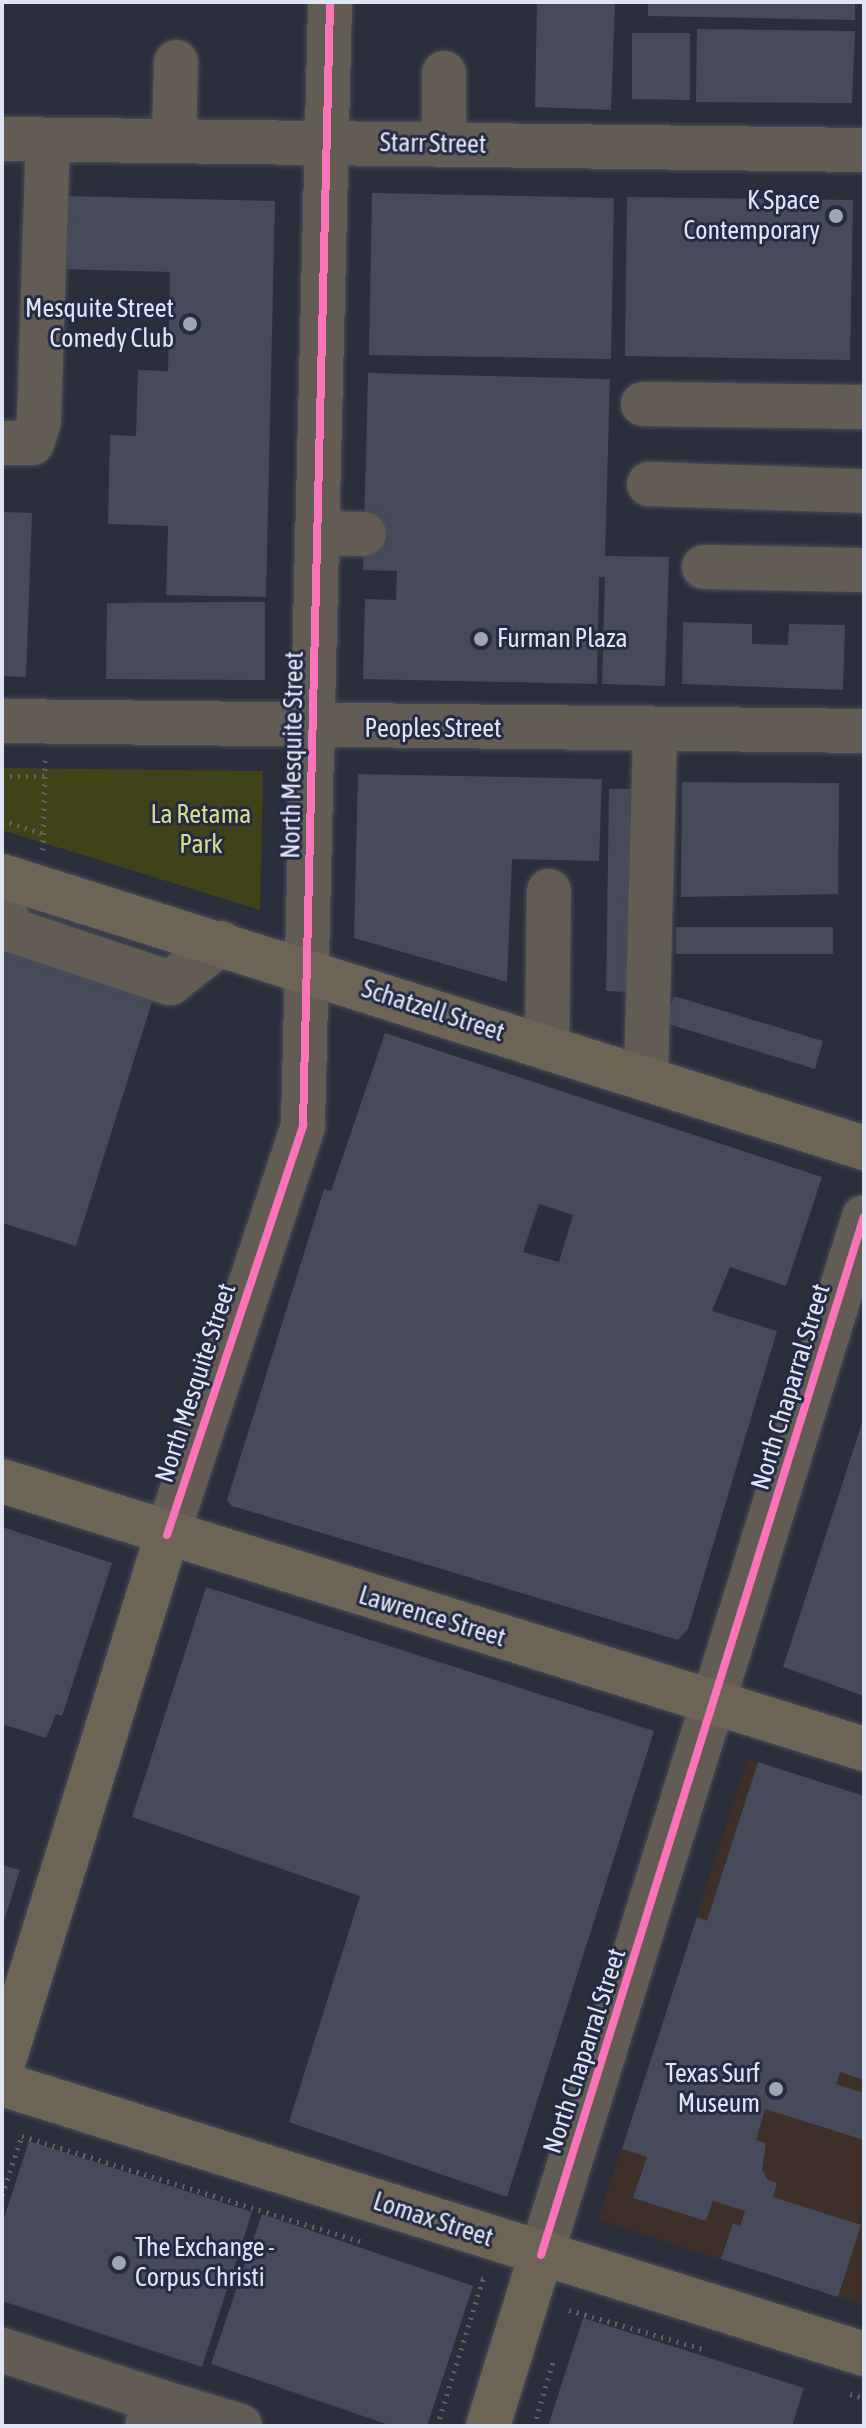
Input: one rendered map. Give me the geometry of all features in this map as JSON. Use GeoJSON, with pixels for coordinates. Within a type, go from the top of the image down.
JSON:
{"type":"FeatureCollection","features":[{"type":"Feature","properties":{"kind":"main road","name":"Schatzell Street"},"geometry":{"type":"LineString","coordinates":[[16,862],[221,943],[864,1148]]}},
{"type":"Feature","properties":{"kind":"main road","name":"Lawrence Street"},"geometry":{"type":"LineString","coordinates":[[2,1481],[167,1535],[864,1749]]}},
{"type":"Feature","properties":{"kind":"main road","name":"North Mesquite Street"},"geometry":{"type":"LineString","coordinates":[[2,2067],[167,1535]]}},
{"type":"Feature","properties":{"kind":"main road","name":"Lomax Street"},"geometry":{"type":"LineString","coordinates":[[2,2084],[864,2354]]}},
{"type":"Feature","properties":{"kind":"main road","name":"North Chaparral Street"},"geometry":{"type":"LineString","coordinates":[[488,2426],[541,2255]]}},
{"type":"Feature","properties":{"kind":"street","name":"North Mesquite Street"},"geometry":{"type":"LineString","coordinates":[[167,1535],[303,1125],[330,2]]}},
{"type":"Feature","properties":{"kind":"street"},"geometry":{"type":"LineString","coordinates":[[174,141],[176,62]]}},
{"type":"Feature","properties":{"kind":"street"},"geometry":{"type":"LineString","coordinates":[[444,73],[444,145]]}},
{"type":"Feature","properties":{"kind":"street","name":"Starr Street"},"geometry":{"type":"LineString","coordinates":[[2,139],[864,150]]}},
{"type":"Feature","properties":{"kind":"street"},"geometry":{"type":"LineString","coordinates":[[2,443],[32,443],[39,421],[48,140]]}},
{"type":"Feature","properties":{"kind":"street"},"geometry":{"type":"LineString","coordinates":[[643,404],[864,407]]}},
{"type":"Feature","properties":{"kind":"street"},"geometry":{"type":"LineString","coordinates":[[649,484],[864,491]]}},
{"type":"Feature","properties":{"kind":"street"},"geometry":{"type":"LineString","coordinates":[[318,533],[364,534]]}},
{"type":"Feature","properties":{"kind":"street"},"geometry":{"type":"LineString","coordinates":[[704,567],[864,570]]}},
{"type":"Feature","properties":{"kind":"street","name":"Peoples Street"},"geometry":{"type":"LineString","coordinates":[[2,721],[314,728],[864,731]]}},
{"type":"Feature","properties":{"kind":"street"},"geometry":{"type":"LineString","coordinates":[[646,1078],[655,730]]}},
{"type":"Feature","properties":{"kind":"street"},"geometry":{"type":"LineString","coordinates":[[547,1047],[549,891]]}},
{"type":"Feature","properties":{"kind":"street"},"geometry":{"type":"LineString","coordinates":[[2,902],[11,930],[170,983],[221,943]]}},
{"type":"Feature","properties":{"kind":"street","name":"North Chaparral Street"},"geometry":{"type":"LineString","coordinates":[[541,2255],[716,1704],[864,1217]]}},
{"type":"Feature","properties":{"kind":"street"},"geometry":{"type":"LineString","coordinates":[[2,2350],[151,2413],[228,2424]]}},
{"type":"Feature","properties":{"kind":"path"},"geometry":{"type":"LineString","coordinates":[[30,760],[58,760]]}},
{"type":"Feature","properties":{"kind":"path"},"geometry":{"type":"LineString","coordinates":[[43,851],[45,760]]}},
{"type":"Feature","properties":{"kind":"path"},"geometry":{"type":"LineString","coordinates":[[2,776],[44,776]]}},
{"type":"Feature","properties":{"kind":"path"},"geometry":{"type":"LineString","coordinates":[[2,820],[44,834]]}},
{"type":"Feature","properties":{"kind":"path"},"geometry":{"type":"LineString","coordinates":[[16,862],[43,851],[57,855]]}},
{"type":"Feature","properties":{"kind":"path"},"geometry":{"type":"LineString","coordinates":[[2,2195],[22,2136],[364,2243]]}},
{"type":"Feature","properties":{"kind":"path"},"geometry":{"type":"LineString","coordinates":[[437,2426],[483,2279],[468,2275]]}},
{"type":"Feature","properties":{"kind":"path"},"geometry":{"type":"LineString","coordinates":[[565,2322],[569,2307],[717,2353]]}},
{"type":"Feature","properties":{"kind":"path"},"geometry":{"type":"LineString","coordinates":[[534,2426],[556,2352]]}},
{"type":"Feature","properties":{"kind":"path"},"geometry":{"type":"LineString","coordinates":[[835,2389],[864,2398]]}},
{"type":"Feature","properties":{"kind":"shaded area"},"geometry":{"type":"Polygon","coordinates":[[[748,1759],[864,1796],[864,2305],[598,2220],[748,1759]]]}},
{"type":"Feature","properties":{"kind":"green space","name":"La Retama Park"},"geometry":{"type":"Polygon","coordinates":[[[2,768],[263,771],[260,910],[2,830],[2,768]]]}},
{"type":"Feature","properties":{"kind":"building"},"geometry":{"type":"Polygon","coordinates":[[[537,2],[615,2],[611,110],[535,107],[537,2]]]}},
{"type":"Feature","properties":{"kind":"building"},"geometry":{"type":"Polygon","coordinates":[[[648,2],[855,2],[855,20],[648,16],[648,2]]]}},
{"type":"Feature","properties":{"kind":"building"},"geometry":{"type":"Polygon","coordinates":[[[697,29],[855,31],[852,103],[696,102],[697,29]]]}},
{"type":"Feature","properties":{"kind":"building"},"geometry":{"type":"Polygon","coordinates":[[[632,33],[690,33],[690,100],[632,99],[632,33]]]}},
{"type":"Feature","properties":{"kind":"building"},"geometry":{"type":"Polygon","coordinates":[[[372,193],[614,198],[611,359],[369,355],[372,193]]]}},
{"type":"Feature","properties":{"kind":"building"},"geometry":{"type":"Polygon","coordinates":[[[62,196],[275,201],[266,597],[166,595],[168,526],[108,524],[110,435],[136,436],[138,370],[168,371],[170,272],[60,269],[62,196]]]}},
{"type":"Feature","properties":{"kind":"building"},"geometry":{"type":"Polygon","coordinates":[[[627,197],[853,200],[850,360],[625,356],[627,197]]]}},
{"type":"Feature","properties":{"kind":"building"},"geometry":{"type":"Polygon","coordinates":[[[368,373],[610,379],[605,556],[669,557],[665,686],[602,684],[605,577],[599,577],[597,684],[363,679],[365,599],[396,600],[397,571],[363,570],[368,373]]]}},
{"type":"Feature","properties":{"kind":"building"},"geometry":{"type":"Polygon","coordinates":[[[2,512],[32,513],[26,677],[2,676],[2,512]]]}},
{"type":"Feature","properties":{"kind":"building"},"geometry":{"type":"Polygon","coordinates":[[[265,602],[265,680],[106,679],[107,603],[265,602]]]}},
{"type":"Feature","properties":{"kind":"building"},"geometry":{"type":"Polygon","coordinates":[[[683,622],[752,624],[752,644],[788,645],[789,624],[845,625],[843,690],[682,684],[683,622]]]}},
{"type":"Feature","properties":{"kind":"building"},"geometry":{"type":"Polygon","coordinates":[[[358,774],[602,779],[599,861],[512,859],[507,982],[354,938],[358,774]]]}},
{"type":"Feature","properties":{"kind":"building"},"geometry":{"type":"Polygon","coordinates":[[[682,782],[839,783],[838,894],[681,897],[682,782]]]}},
{"type":"Feature","properties":{"kind":"building"},"geometry":{"type":"Polygon","coordinates":[[[609,789],[631,789],[628,992],[606,991],[609,789]]]}},
{"type":"Feature","properties":{"kind":"building"},"geometry":{"type":"Polygon","coordinates":[[[676,927],[833,927],[833,954],[676,954],[676,927]]]}},
{"type":"Feature","properties":{"kind":"building"},"geometry":{"type":"Polygon","coordinates":[[[2,935],[156,989],[76,1246],[2,1223],[2,935]]]}},
{"type":"Feature","properties":{"kind":"building"},"geometry":{"type":"Polygon","coordinates":[[[674,996],[823,1041],[815,1069],[665,1023],[674,996]]]}},
{"type":"Feature","properties":{"kind":"building"},"geometry":{"type":"Polygon","coordinates":[[[385,1033],[822,1177],[786,1286],[730,1267],[712,1311],[777,1331],[688,1629],[678,1640],[232,1506],[227,1500],[324,1189],[331,1191],[385,1033]],[[539,1204],[523,1252],[559,1262],[573,1215],[539,1204]]]}},
{"type":"Feature","properties":{"kind":"building"},"geometry":{"type":"Polygon","coordinates":[[[864,1420],[864,1696],[783,1667],[864,1420]]]}},
{"type":"Feature","properties":{"kind":"building"},"geometry":{"type":"Polygon","coordinates":[[[2,1527],[112,1563],[62,1716],[56,1714],[46,1738],[2,1724],[2,1527]]]}},
{"type":"Feature","properties":{"kind":"building"},"geometry":{"type":"Polygon","coordinates":[[[206,1587],[654,1731],[507,2197],[289,2122],[360,1896],[132,1817],[206,1587]]]}},
{"type":"Feature","properties":{"kind":"building"},"geometry":{"type":"Polygon","coordinates":[[[758,1762],[864,1796],[864,2080],[840,2072],[836,2084],[864,2093],[864,2140],[765,2109],[756,2140],[766,2143],[762,2170],[768,2180],[777,2183],[773,2197],[861,2225],[838,2297],[721,2259],[733,2223],[740,2226],[745,2211],[713,2201],[706,2221],[633,2198],[647,2157],[622,2149],[697,1917],[707,1921],[758,1762]]]}},
{"type":"Feature","properties":{"kind":"building"},"geometry":{"type":"Polygon","coordinates":[[[2,1865],[20,1870],[3,1924],[2,1924],[2,1865]]]}},
{"type":"Feature","properties":{"kind":"building","name":"The Exchange - Corpus Christi"},"geometry":{"type":"Polygon","coordinates":[[[29,2141],[252,2212],[202,2367],[2,2301],[2,2224],[29,2141]]]}},
{"type":"Feature","properties":{"kind":"building"},"geometry":{"type":"Polygon","coordinates":[[[262,2214],[473,2286],[427,2426],[392,2426],[211,2364],[262,2214]]]}},
{"type":"Feature","properties":{"kind":"building"},"geometry":{"type":"Polygon","coordinates":[[[583,2318],[804,2388],[792,2426],[548,2426],[583,2318]]]}},
{"type":"Feature","properties":{"kind":"cycle path"},"geometry":{"type":"LineString","coordinates":[[167,1535],[303,1125],[330,2]]}},
{"type":"Feature","properties":{"kind":"cycle path"},"geometry":{"type":"LineString","coordinates":[[541,2255],[864,1217]]}},
{"type":"Feature","properties":{"kind":"place","name":"K Space Contemporary"},"geometry":{"type":"Point","coordinates":[836,216]}},
{"type":"Feature","properties":{"kind":"place","name":"Mesquite Street Comedy Club"},"geometry":{"type":"Point","coordinates":[190,324]}},
{"type":"Feature","properties":{"kind":"place","name":"Furman Plaza"},"geometry":{"type":"Point","coordinates":[481,639]}},
{"type":"Feature","properties":{"kind":"place","name":"Texas Surf Museum"},"geometry":{"type":"Point","coordinates":[776,2089]}},
{"type":"Feature","properties":{"kind":"place","name":"The Exchange - Corpus Christi"},"geometry":{"type":"Point","coordinates":[119,2263]}}]}
